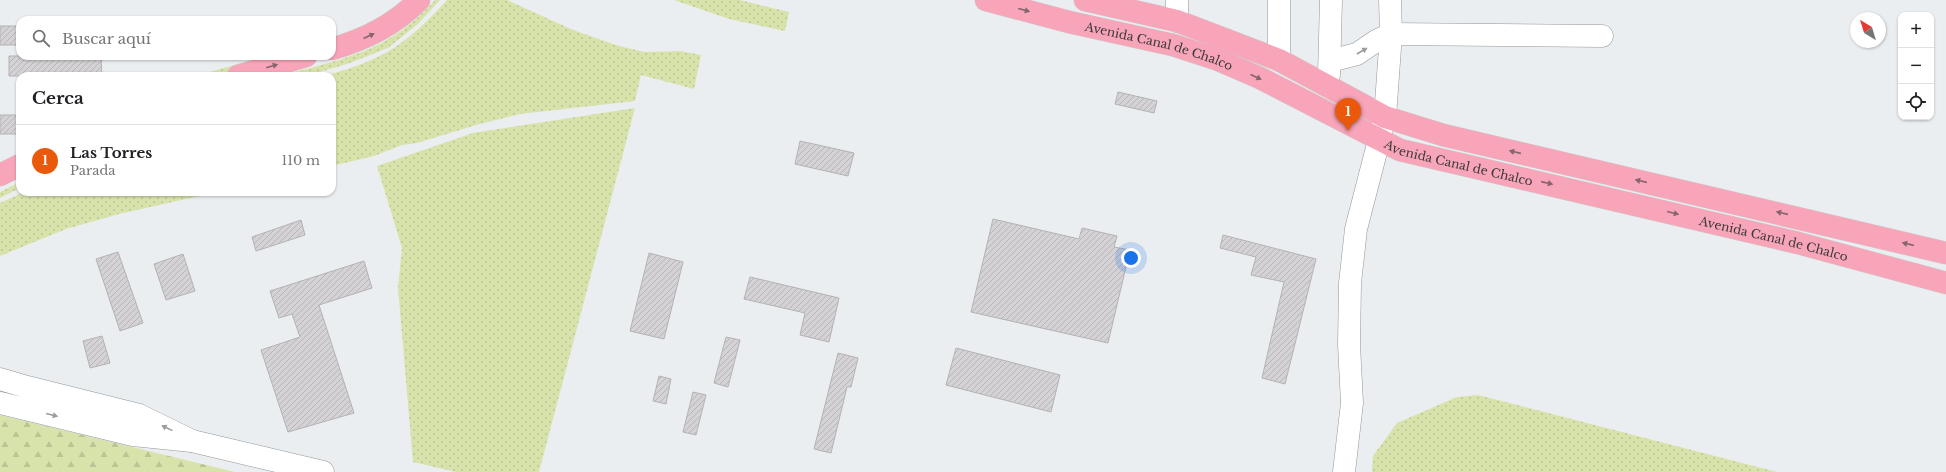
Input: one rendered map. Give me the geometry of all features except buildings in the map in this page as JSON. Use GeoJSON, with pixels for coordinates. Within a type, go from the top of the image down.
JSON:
{"type":"FeatureCollection","features":[{"type":"Feature","properties":{"kind":"main road"},"geometry":{"type":"LineString","coordinates":[[336,47],[361,39],[385,28],[407,12],[419,0]]}},
{"type":"Feature","properties":{"kind":"main road","name":"Avenida Canal de Chalco"},"geometry":{"type":"LineString","coordinates":[[986,0],[1069,22],[1173,45],[1216,59],[1260,78],[1400,150],[1774,237],[1946,283]]}},
{"type":"Feature","properties":{"kind":"main road","name":"Avenida Canal de Chalco"},"geometry":{"type":"LineString","coordinates":[[1085,0],[1177,21],[1279,60],[1385,117],[1443,135],[1946,253]]}},
{"type":"Feature","properties":{"kind":"main road"},"geometry":{"type":"LineString","coordinates":[[252,72],[292,60]]}},
{"type":"Feature","properties":{"kind":"main road"},"geometry":{"type":"LineString","coordinates":[[0,175],[16,167]]}},
{"type":"Feature","properties":{"kind":"street"},"geometry":{"type":"LineString","coordinates":[[1177,0],[1177,21]]}},
{"type":"Feature","properties":{"kind":"street"},"geometry":{"type":"LineString","coordinates":[[1279,0],[1279,60]]}},
{"type":"Feature","properties":{"kind":"street"},"geometry":{"type":"LineString","coordinates":[[1325,86],[1330,76],[1331,0]]}},
{"type":"Feature","properties":{"kind":"street"},"geometry":{"type":"LineString","coordinates":[[1344,472],[1352,403],[1349,345],[1350,282],[1356,229],[1385,117],[1391,34],[1390,0]]}},
{"type":"Feature","properties":{"kind":"street"},"geometry":{"type":"LineString","coordinates":[[1330,61],[1357,54],[1376,41],[1391,34],[1602,36]]}},
{"type":"Feature","properties":{"kind":"street"},"geometry":{"type":"LineString","coordinates":[[0,378],[28,387],[140,415],[192,441]]}},
{"type":"Feature","properties":{"kind":"street"},"geometry":{"type":"LineString","coordinates":[[23,408],[28,387]]}},
{"type":"Feature","properties":{"kind":"street"},"geometry":{"type":"LineString","coordinates":[[0,403],[133,435],[192,441],[323,472]]}},
{"type":"Feature","properties":{"kind":"green space"},"geometry":{"type":"Polygon","coordinates":[[[435,0],[440,0],[418,24],[388,48],[350,63],[320,72],[294,72],[364,51],[400,31],[418,17],[435,0]]]}},
{"type":"Feature","properties":{"kind":"green space"},"geometry":{"type":"Polygon","coordinates":[[[447,0],[507,0],[573,30],[619,46],[645,52],[680,51],[701,55],[694,89],[641,75],[635,101],[520,114],[476,125],[417,143],[402,145],[374,156],[336,165],[336,73],[362,64],[392,49],[406,40],[447,0]]]}},
{"type":"Feature","properties":{"kind":"green space"},"geometry":{"type":"Polygon","coordinates":[[[674,0],[740,0],[789,12],[785,31],[729,19],[674,0]]]}},
{"type":"Feature","properties":{"kind":"green space"},"geometry":{"type":"Polygon","coordinates":[[[252,60],[276,60],[232,72],[210,72],[252,60]]]}},
{"type":"Feature","properties":{"kind":"green space"},"geometry":{"type":"Polygon","coordinates":[[[635,108],[539,472],[456,472],[413,462],[398,288],[402,248],[377,166],[473,133],[635,108]]]}},
{"type":"Feature","properties":{"kind":"green space"},"geometry":{"type":"Polygon","coordinates":[[[16,184],[16,190],[0,198],[0,192],[16,184]]]}},
{"type":"Feature","properties":{"kind":"green space"},"geometry":{"type":"Polygon","coordinates":[[[16,196],[199,196],[119,214],[66,229],[0,256],[0,203],[16,196]]]}},
{"type":"Feature","properties":{"kind":"green space"},"geometry":{"type":"Polygon","coordinates":[[[1478,395],[1777,472],[1372,472],[1373,456],[1397,423],[1457,397],[1478,395]]]}},
{"type":"Feature","properties":{"kind":"green space"},"geometry":{"type":"Polygon","coordinates":[[[0,415],[235,472],[0,472],[0,415]]]}},
{"type":"Feature","properties":{"kind":"place","name":"Las Torres"},"geometry":{"type":"Point","coordinates":[1348,131]}}]}
